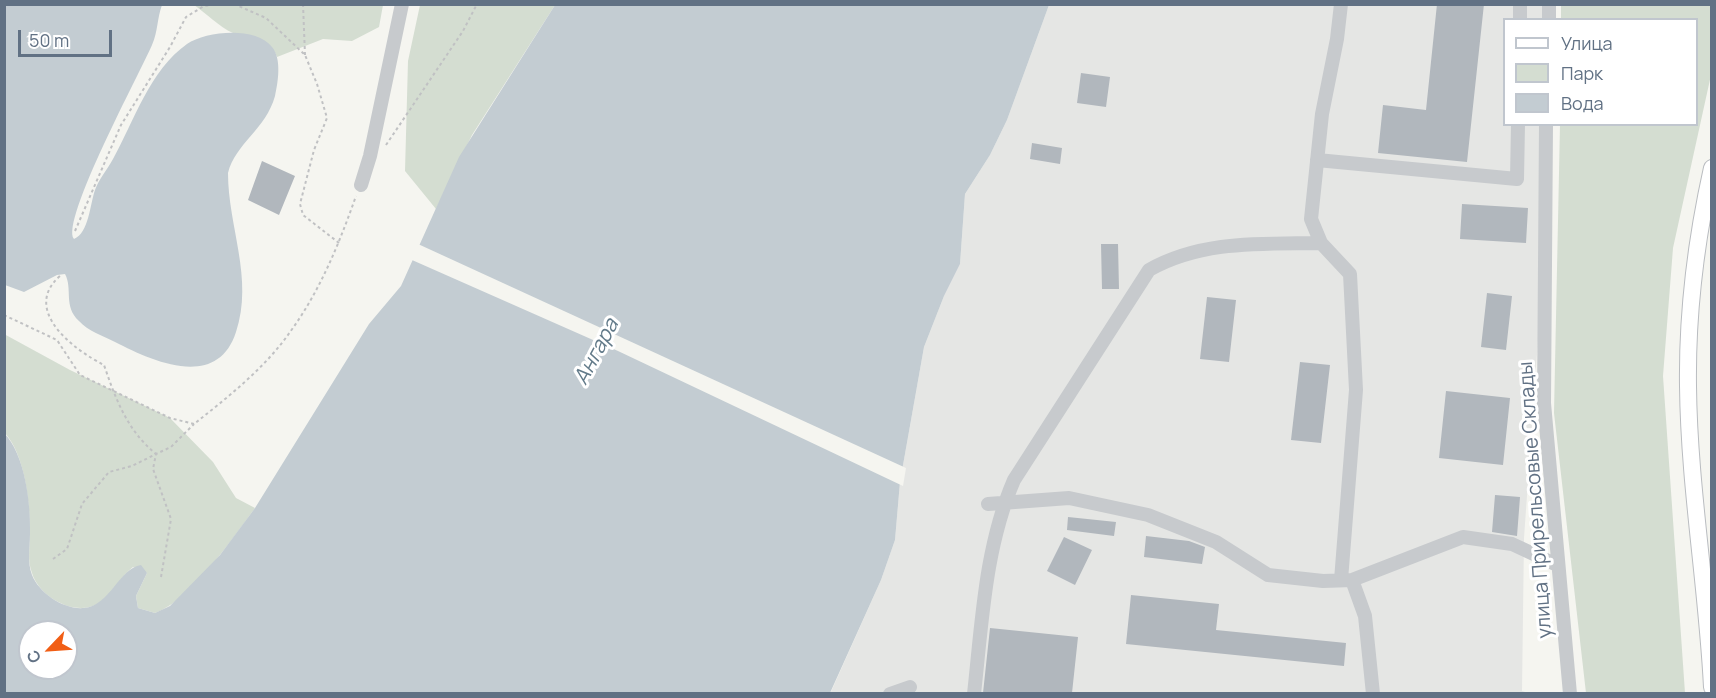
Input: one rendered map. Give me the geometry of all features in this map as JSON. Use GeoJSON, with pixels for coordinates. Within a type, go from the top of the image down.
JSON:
{"type":"FeatureCollection","features":[{"type":"Feature","properties":{"kind":"main road"},"geometry":{"type":"LineString","coordinates":[[1712,168],[1708,205],[1692,275],[1688,384],[1706,565],[1712,687]]}},
{"type":"Feature","properties":{"kind":"street"},"geometry":{"type":"LineString","coordinates":[[361,185],[370,156],[402,4]]}},
{"type":"Feature","properties":{"kind":"street"},"geometry":{"type":"LineString","coordinates":[[1341,4],[1322,114],[1311,219],[1321,243],[1350,274],[1356,390],[1346,580],[1365,616],[1373,693]]}},
{"type":"Feature","properties":{"kind":"street"},"geometry":{"type":"LineString","coordinates":[[1317,160],[1517,179],[1518,126]]}},
{"type":"Feature","properties":{"kind":"street","name":"улица Прирельсовые Склады"},"geometry":{"type":"LineString","coordinates":[[1546,126],[1544,403],[1570,693]]}},
{"type":"Feature","properties":{"kind":"street"},"geometry":{"type":"LineString","coordinates":[[974,693],[990,561],[1004,503],[1020,471],[1149,270],[1170,258],[1218,245],[1321,243]]}},
{"type":"Feature","properties":{"kind":"street"},"geometry":{"type":"LineString","coordinates":[[988,504],[1069,498],[1148,515],[1216,542],[1268,575],[1346,580],[1463,537],[1512,544],[1557,565]]}},
{"type":"Feature","properties":{"kind":"street"},"geometry":{"type":"LineString","coordinates":[[890,693],[910,687]]}},
{"type":"Feature","properties":{"kind":"path"},"geometry":{"type":"LineString","coordinates":[[75,231],[121,125],[186,17],[204,6],[218,4]]}},
{"type":"Feature","properties":{"kind":"path"},"geometry":{"type":"LineString","coordinates":[[234,4],[266,18],[305,56]]}},
{"type":"Feature","properties":{"kind":"path"},"geometry":{"type":"LineString","coordinates":[[303,4],[305,56],[317,84],[327,118],[314,150],[300,204],[303,215],[339,243]]}},
{"type":"Feature","properties":{"kind":"path"},"geometry":{"type":"LineString","coordinates":[[384,149],[463,31],[477,4]]}},
{"type":"Feature","properties":{"kind":"path"},"geometry":{"type":"LineString","coordinates":[[53,559],[67,549],[82,504],[109,472],[132,466],[171,447],[194,424],[231,395],[289,334],[318,288],[339,243],[361,185]]}},
{"type":"Feature","properties":{"kind":"path"},"geometry":{"type":"LineString","coordinates":[[60,276],[46,297],[49,318],[81,354],[104,364],[126,422],[140,440],[156,454]]}},
{"type":"Feature","properties":{"kind":"path"},"geometry":{"type":"LineString","coordinates":[[4,315],[57,340],[80,375],[170,418],[194,424]]}},
{"type":"Feature","properties":{"kind":"path"},"geometry":{"type":"LineString","coordinates":[[156,454],[153,470],[171,519],[161,577]]}},
{"type":"Feature","properties":{"kind":"shaded area"},"geometry":{"type":"Polygon","coordinates":[[[1049,5],[1543,5],[1543,18],[1503,18],[1503,126],[1541,126],[1538,340],[1524,538],[1522,691],[1528,693],[830,694],[881,580],[895,540],[900,482],[924,347],[944,296],[960,264],[965,194],[990,155],[1007,120],[1049,5]]]}},
{"type":"Feature","properties":{"kind":"green space"},"geometry":{"type":"Polygon","coordinates":[[[194,5],[383,5],[379,27],[352,41],[323,39],[277,57],[264,42],[228,30],[194,5]]]}},
{"type":"Feature","properties":{"kind":"green space"},"geometry":{"type":"Polygon","coordinates":[[[420,5],[555,5],[472,135],[436,209],[405,171],[408,61],[420,5]]]}},
{"type":"Feature","properties":{"kind":"green space"},"geometry":{"type":"Polygon","coordinates":[[[1561,5],[1711,5],[1711,75],[1673,248],[1663,376],[1685,693],[1586,693],[1554,413],[1560,126],[1698,126],[1698,18],[1561,18],[1561,5]]]}},
{"type":"Feature","properties":{"kind":"green space"},"geometry":{"type":"Polygon","coordinates":[[[4,334],[70,370],[170,418],[213,462],[236,498],[255,508],[210,567],[182,596],[168,606],[155,613],[138,608],[136,596],[147,573],[133,567],[104,599],[90,607],[80,608],[60,603],[42,590],[36,582],[30,563],[30,521],[25,480],[12,442],[5,433],[4,334]]]}},
{"type":"Feature","properties":{"kind":"water"},"geometry":{"type":"Polygon","coordinates":[[[4,5],[162,5],[152,45],[104,145],[79,205],[73,227],[74,239],[79,236],[86,225],[97,186],[144,97],[174,55],[195,40],[206,36],[231,33],[243,33],[265,40],[275,52],[278,78],[271,108],[237,153],[228,173],[241,272],[241,312],[236,332],[227,350],[214,361],[199,366],[165,363],[147,357],[91,330],[79,321],[71,309],[65,274],[57,275],[24,292],[5,285],[4,5]]]}},
{"type":"Feature","properties":{"kind":"water","name":"Ангара"},"geometry":{"type":"Polygon","coordinates":[[[555,5],[1049,5],[1007,120],[990,155],[965,194],[960,264],[944,296],[924,347],[900,482],[895,540],[881,580],[830,693],[5,693],[4,433],[17,453],[22,466],[28,494],[30,565],[35,582],[40,588],[53,599],[68,606],[84,608],[93,606],[108,594],[126,573],[141,565],[147,573],[136,596],[138,608],[155,613],[170,606],[220,555],[255,508],[369,324],[401,286],[459,157],[555,5]]]}},
{"type":"Feature","properties":{"kind":"pier"},"geometry":{"type":"Polygon","coordinates":[[[418,244],[906,468],[903,486],[618,351],[412,260],[418,244]]]}},
{"type":"Feature","properties":{"kind":"building"},"geometry":{"type":"Polygon","coordinates":[[[1437,4],[1484,4],[1467,162],[1378,153],[1383,105],[1426,110],[1437,4]]]}},
{"type":"Feature","properties":{"kind":"building"},"geometry":{"type":"Polygon","coordinates":[[[1081,73],[1110,77],[1106,107],[1077,103],[1081,73]]]}},
{"type":"Feature","properties":{"kind":"building"},"geometry":{"type":"Polygon","coordinates":[[[1032,143],[1062,148],[1060,164],[1030,159],[1032,143]]]}},
{"type":"Feature","properties":{"kind":"building"},"geometry":{"type":"Polygon","coordinates":[[[262,161],[295,176],[279,215],[248,200],[262,161]]]}},
{"type":"Feature","properties":{"kind":"building"},"geometry":{"type":"Polygon","coordinates":[[[1462,204],[1528,208],[1526,243],[1460,239],[1462,204]]]}},
{"type":"Feature","properties":{"kind":"building"},"geometry":{"type":"Polygon","coordinates":[[[1101,244],[1118,244],[1119,289],[1102,289],[1101,244]]]}},
{"type":"Feature","properties":{"kind":"building"},"geometry":{"type":"Polygon","coordinates":[[[1487,293],[1512,296],[1506,350],[1481,347],[1487,293]]]}},
{"type":"Feature","properties":{"kind":"building"},"geometry":{"type":"Polygon","coordinates":[[[1207,297],[1236,300],[1229,362],[1200,359],[1207,297]]]}},
{"type":"Feature","properties":{"kind":"building"},"geometry":{"type":"Polygon","coordinates":[[[1300,362],[1330,365],[1321,443],[1291,440],[1300,362]]]}},
{"type":"Feature","properties":{"kind":"building"},"geometry":{"type":"Polygon","coordinates":[[[1446,391],[1510,398],[1503,465],[1439,458],[1446,391]]]}},
{"type":"Feature","properties":{"kind":"building"},"geometry":{"type":"Polygon","coordinates":[[[1495,495],[1520,497],[1517,536],[1492,532],[1495,495]]]}},
{"type":"Feature","properties":{"kind":"building"},"geometry":{"type":"Polygon","coordinates":[[[1068,517],[1116,522],[1114,536],[1067,530],[1068,517]]]}},
{"type":"Feature","properties":{"kind":"building"},"geometry":{"type":"Polygon","coordinates":[[[1146,536],[1189,541],[1205,547],[1202,564],[1144,557],[1146,536]]]}},
{"type":"Feature","properties":{"kind":"building"},"geometry":{"type":"Polygon","coordinates":[[[1064,537],[1092,550],[1075,585],[1047,571],[1064,537]]]}},
{"type":"Feature","properties":{"kind":"building"},"geometry":{"type":"Polygon","coordinates":[[[1131,595],[1219,604],[1216,630],[1346,643],[1344,666],[1126,644],[1131,595]]]}},
{"type":"Feature","properties":{"kind":"building"},"geometry":{"type":"Polygon","coordinates":[[[990,628],[1078,637],[1072,693],[983,693],[990,628]]]}}]}
